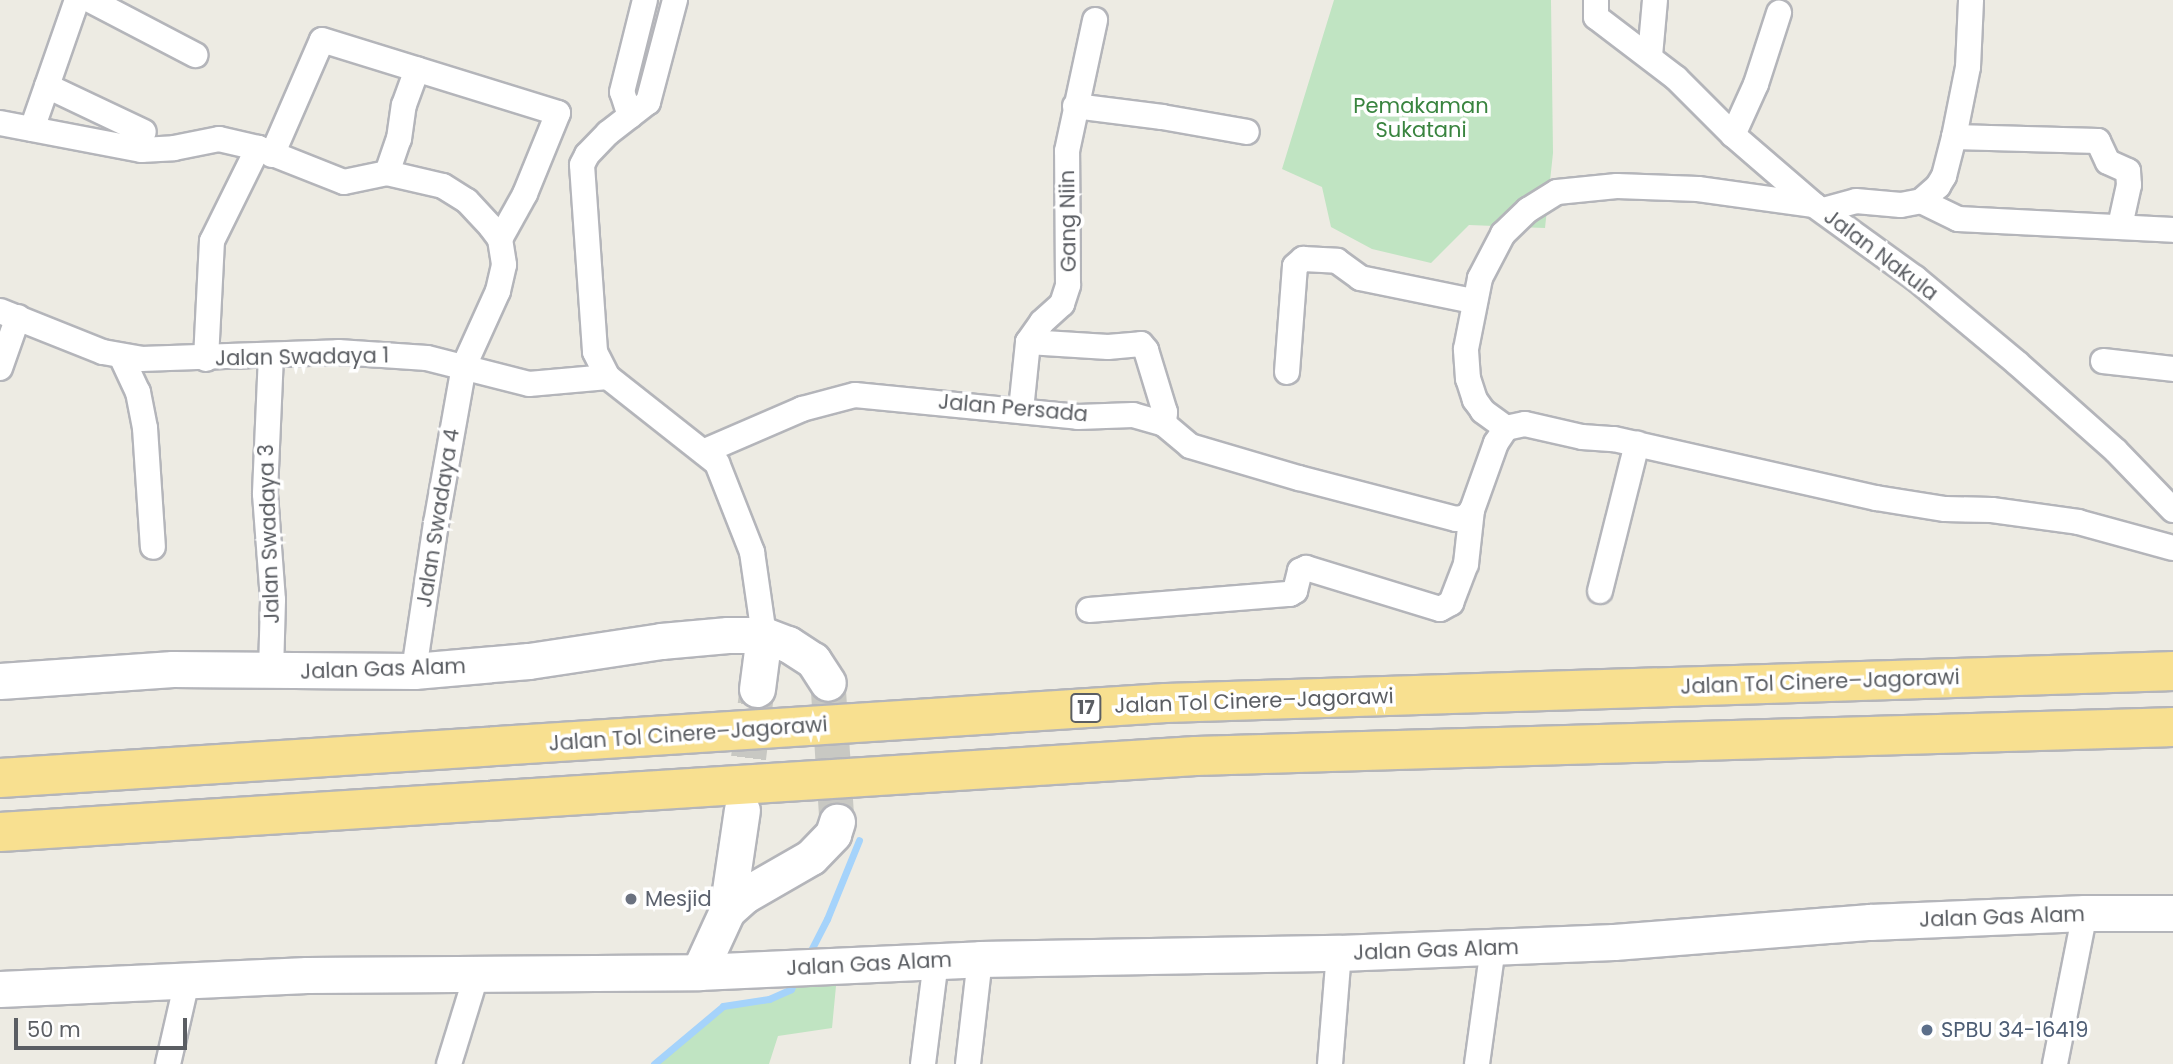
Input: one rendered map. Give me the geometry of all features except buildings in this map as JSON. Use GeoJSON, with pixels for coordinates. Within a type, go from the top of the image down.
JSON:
{"type":"FeatureCollection","features":[{"type":"Feature","properties":{"kind":"highway","name":"Jalan Tol Cinere–Jagorawi"},"geometry":{"type":"LineString","coordinates":[[0,778],[1166,703],[2173,671]]}},
{"type":"Feature","properties":{"kind":"highway"},"geometry":{"type":"LineString","coordinates":[[0,832],[1196,756],[2173,727]]}},
{"type":"Feature","properties":{"kind":"main road","name":"Jalan Gas Alam"},"geometry":{"type":"LineString","coordinates":[[0,681],[173,669],[415,671],[529,661],[698,637],[764,635],[788,644],[813,660],[828,683]]}},
{"type":"Feature","properties":{"kind":"main road"},"geometry":{"type":"LineString","coordinates":[[757,689],[764,635]]}},
{"type":"Feature","properties":{"kind":"main road"},"geometry":{"type":"LineString","coordinates":[[727,911],[742,810]]}},
{"type":"Feature","properties":{"kind":"main road"},"geometry":{"type":"LineString","coordinates":[[699,972],[718,925],[727,911],[746,895],[811,857],[824,846],[837,822]]}},
{"type":"Feature","properties":{"kind":"main road","name":"Jalan Gas Alam"},"geometry":{"type":"LineString","coordinates":[[0,989],[307,975],[699,972],[980,958],[1339,953],[1614,942],[1870,922],[2085,913],[2173,913]]}},
{"type":"Feature","properties":{"kind":"street"},"geometry":{"type":"LineString","coordinates":[[32,129],[77,0]]}},
{"type":"Feature","properties":{"kind":"street"},"geometry":{"type":"LineString","coordinates":[[90,0],[195,55]]}},
{"type":"Feature","properties":{"kind":"street"},"geometry":{"type":"LineString","coordinates":[[630,116],[622,92],[645,0]]}},
{"type":"Feature","properties":{"kind":"street"},"geometry":{"type":"LineString","coordinates":[[675,0],[648,102],[596,144],[582,165],[595,352],[608,377],[717,463],[752,552],[764,635]]}},
{"type":"Feature","properties":{"kind":"street","name":"Jalan Nakula"},"geometry":{"type":"LineString","coordinates":[[1596,0],[1596,17],[1650,56],[1733,135],[1819,208],[1915,278],[2017,363],[2116,451],[2173,510]]}},
{"type":"Feature","properties":{"kind":"street"},"geometry":{"type":"LineString","coordinates":[[1650,56],[1655,0]]}},
{"type":"Feature","properties":{"kind":"street"},"geometry":{"type":"LineString","coordinates":[[1506,428],[1483,411],[1468,379],[1466,349],[1479,278],[1503,234],[1528,210],[1557,192],[1618,186],[1698,189],[1819,208],[1857,201],[1901,205],[1921,201],[1931,195],[1944,176],[1954,138],[1968,67],[1971,0]]}},
{"type":"Feature","properties":{"kind":"street"},"geometry":{"type":"LineString","coordinates":[[1733,135],[1756,84],[1779,13]]}},
{"type":"Feature","properties":{"kind":"street","name":"Gang Niin"},"geometry":{"type":"LineString","coordinates":[[1028,342],[1042,322],[1062,304],[1068,285],[1067,151],[1095,20]]}},
{"type":"Feature","properties":{"kind":"street"},"geometry":{"type":"LineString","coordinates":[[0,123],[141,150],[174,148],[219,139],[265,152],[344,182],[387,173],[443,186],[467,201],[500,239],[525,194],[558,113],[322,40],[265,152],[212,241],[206,359]]}},
{"type":"Feature","properties":{"kind":"street"},"geometry":{"type":"LineString","coordinates":[[387,173],[399,139],[404,105],[416,69]]}},
{"type":"Feature","properties":{"kind":"street"},"geometry":{"type":"LineString","coordinates":[[47,86],[144,132]]}},
{"type":"Feature","properties":{"kind":"street"},"geometry":{"type":"LineString","coordinates":[[1075,106],[1162,117],[1247,132]]}},
{"type":"Feature","properties":{"kind":"street"},"geometry":{"type":"LineString","coordinates":[[1954,138],[2098,141],[2108,162],[2128,172],[2129,186],[2120,226]]}},
{"type":"Feature","properties":{"kind":"street"},"geometry":{"type":"LineString","coordinates":[[1921,201],[1958,219],[2173,230]]}},
{"type":"Feature","properties":{"kind":"street","name":"Jalan Swadaya 4"},"geometry":{"type":"LineString","coordinates":[[415,671],[436,523],[464,366],[498,291],[504,265],[500,239]]}},
{"type":"Feature","properties":{"kind":"street"},"geometry":{"type":"LineString","coordinates":[[1287,372],[1295,266],[1303,259],[1337,261],[1360,278],[1473,300]]}},
{"type":"Feature","properties":{"kind":"street"},"geometry":{"type":"LineString","coordinates":[[0,368],[9,314]]}},
{"type":"Feature","properties":{"kind":"street","name":"Jalan Swadaya 1"},"geometry":{"type":"LineString","coordinates":[[9,314],[61,337],[121,356],[141,359],[377,354],[426,358],[529,384],[608,377]]}},
{"type":"Feature","properties":{"kind":"street"},"geometry":{"type":"LineString","coordinates":[[1021,410],[1028,342],[1108,347],[1141,344],[1146,350],[1165,411],[1164,424]]}},
{"type":"Feature","properties":{"kind":"street","name":"Jalan Swadaya 3"},"geometry":{"type":"LineString","coordinates":[[271,355],[265,494],[273,600],[271,671]]}},
{"type":"Feature","properties":{"kind":"street"},"geometry":{"type":"LineString","coordinates":[[121,356],[138,392],[145,428],[153,547]]}},
{"type":"Feature","properties":{"kind":"street"},"geometry":{"type":"LineString","coordinates":[[2103,361],[2173,369]]}},
{"type":"Feature","properties":{"kind":"street","name":"Jalan Persada"},"geometry":{"type":"LineString","coordinates":[[705,451],[818,403],[855,395],[1077,417],[1133,415],[1164,424],[1190,446],[1299,478],[1445,517],[1466,517],[1472,510]]}},
{"type":"Feature","properties":{"kind":"street"},"geometry":{"type":"LineString","coordinates":[[1089,610],[1290,594],[1295,591],[1300,570],[1306,568],[1440,609],[1451,603],[1466,564],[1472,510],[1496,443],[1506,428],[1525,424],[1637,444],[1876,498],[1945,509],[1992,510],[2078,522],[2173,548]]}},
{"type":"Feature","properties":{"kind":"street"},"geometry":{"type":"LineString","coordinates":[[1600,591],[1637,444]]}},
{"type":"Feature","properties":{"kind":"street"},"geometry":{"type":"LineString","coordinates":[[2055,1064],[2085,913]]}},
{"type":"Feature","properties":{"kind":"street"},"geometry":{"type":"LineString","coordinates":[[1477,1064],[1493,947]]}},
{"type":"Feature","properties":{"kind":"street"},"geometry":{"type":"LineString","coordinates":[[1330,1064],[1339,953]]}},
{"type":"Feature","properties":{"kind":"street"},"geometry":{"type":"LineString","coordinates":[[968,1064],[980,958]]}},
{"type":"Feature","properties":{"kind":"street"},"geometry":{"type":"LineString","coordinates":[[923,1064],[936,961]]}},
{"type":"Feature","properties":{"kind":"street"},"geometry":{"type":"LineString","coordinates":[[449,1064],[477,973]]}},
{"type":"Feature","properties":{"kind":"street"},"geometry":{"type":"LineString","coordinates":[[167,1064],[187,981]]}},
{"type":"Feature","properties":{"kind":"green space","name":"Pemakaman Sukatani"},"geometry":{"type":"Polygon","coordinates":[[[1334,0],[1551,0],[1553,153],[1545,228],[1469,225],[1431,263],[1372,249],[1331,227],[1322,187],[1282,169],[1334,0]]]}},
{"type":"Feature","properties":{"kind":"green space"},"geometry":{"type":"Polygon","coordinates":[[[822,967],[836,986],[832,1028],[778,1036],[769,1064],[654,1064],[723,1006],[769,999],[791,989],[822,967]]]}},
{"type":"Feature","properties":{"kind":"waterway"},"geometry":{"type":"LineString","coordinates":[[807,958],[827,919],[859,840]]}},
{"type":"Feature","properties":{"kind":"waterway"},"geometry":{"type":"LineString","coordinates":[[654,1064],[723,1006],[769,999],[791,989],[797,977]]}},
{"type":"Feature","properties":{"kind":"tunnel"},"geometry":{"type":"LineString","coordinates":[[828,683],[837,822]]}},
{"type":"Feature","properties":{"kind":"tunnel"},"geometry":{"type":"LineString","coordinates":[[742,810],[757,689]]}},
{"type":"Feature","properties":{"kind":"place","name":"Mesjid"},"geometry":{"type":"Point","coordinates":[631,899]}},
{"type":"Feature","properties":{"kind":"place","name":"SPBU 34-16419"},"geometry":{"type":"Point","coordinates":[1927,1030]}}]}
